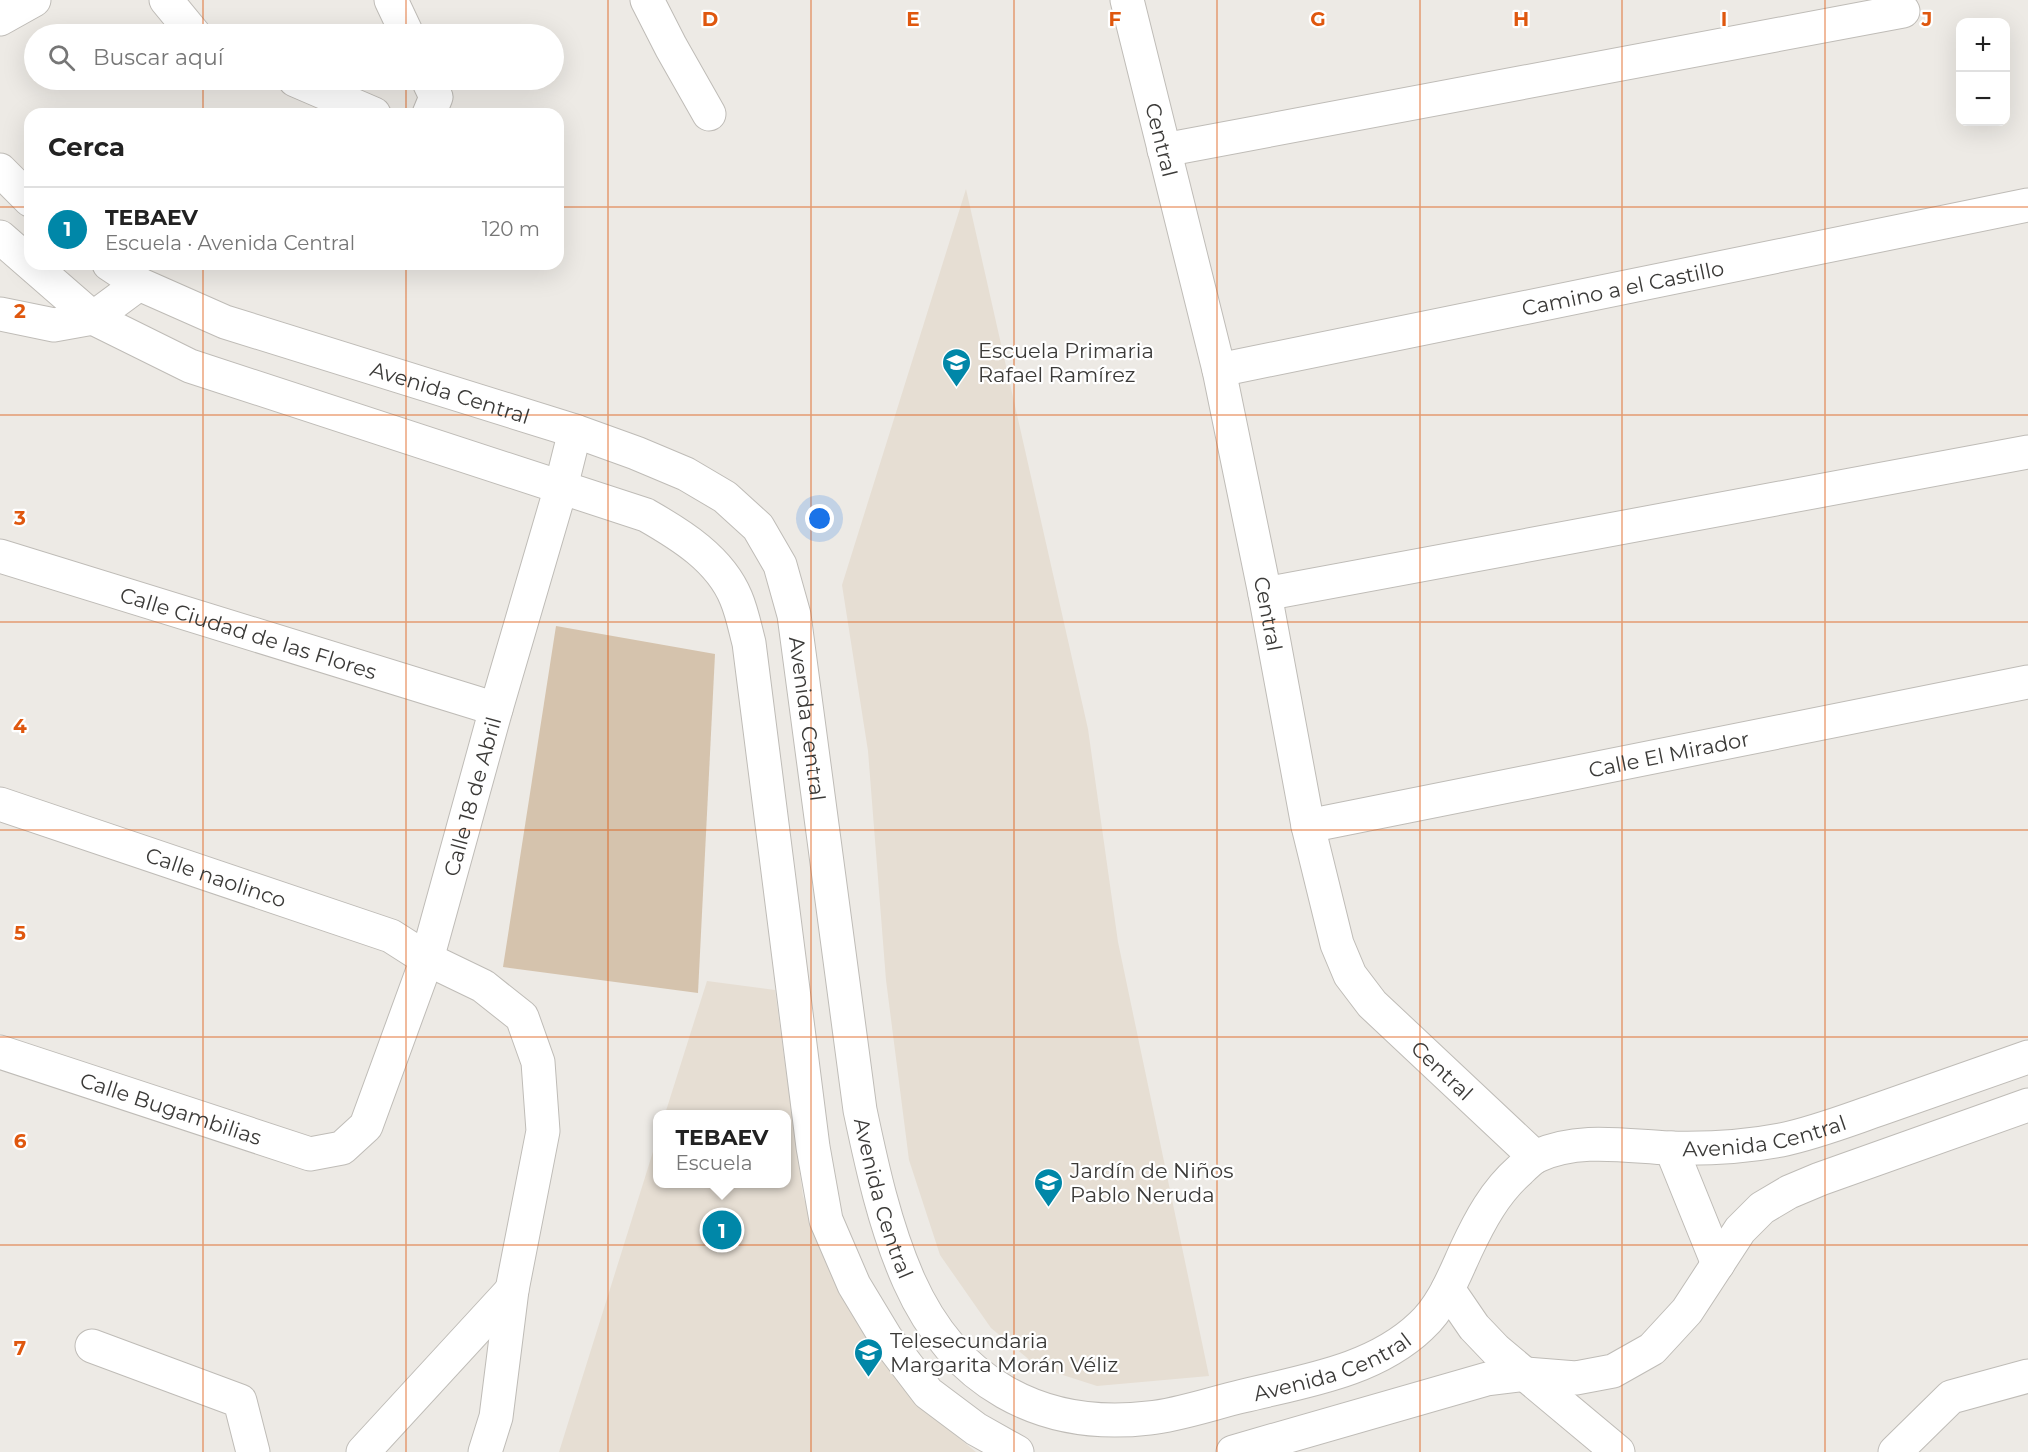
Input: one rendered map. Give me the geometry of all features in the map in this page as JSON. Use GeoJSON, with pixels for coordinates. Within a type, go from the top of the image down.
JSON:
{"type":"FeatureCollection","features":[{"type":"Feature","properties":{"kind":"street"},"geometry":{"type":"LineString","coordinates":[[0,19],[34,0]]}},
{"type":"Feature","properties":{"kind":"street"},"geometry":{"type":"LineString","coordinates":[[166,0],[186,24]]}},
{"type":"Feature","properties":{"kind":"street"},"geometry":{"type":"LineString","coordinates":[[391,0],[402,24]]}},
{"type":"Feature","properties":{"kind":"street"},"geometry":{"type":"LineString","coordinates":[[647,0],[709,114]]}},
{"type":"Feature","properties":{"kind":"street","name":"Central"},"geometry":{"type":"LineString","coordinates":[[1127,0],[1219,370],[1265,594],[1308,826],[1337,945],[1350,975],[1372,1004],[1535,1157]]}},
{"type":"Feature","properties":{"kind":"street"},"geometry":{"type":"LineString","coordinates":[[1164,150],[1903,11]]}},
{"type":"Feature","properties":{"kind":"street"},"geometry":{"type":"LineString","coordinates":[[318,90],[360,108]]}},
{"type":"Feature","properties":{"kind":"street"},"geometry":{"type":"LineString","coordinates":[[431,108],[436,97],[433,90]]}},
{"type":"Feature","properties":{"kind":"street"},"geometry":{"type":"LineString","coordinates":[[0,170],[24,194]]}},
{"type":"Feature","properties":{"kind":"street","name":"Camino a el Castillo"},"geometry":{"type":"LineString","coordinates":[[1219,370],[2028,205]]}},
{"type":"Feature","properties":{"kind":"street"},"geometry":{"type":"LineString","coordinates":[[0,237],[24,258]]}},
{"type":"Feature","properties":{"kind":"street"},"geometry":{"type":"LineString","coordinates":[[38,270],[93,318],[190,366],[646,515],[685,537],[716,566],[736,597],[749,643],[813,1148],[826,1220],[854,1285],[886,1338],[928,1393],[976,1429],[1017,1452]]}},
{"type":"Feature","properties":{"kind":"street","name":"Avenida Central"},"geometry":{"type":"LineString","coordinates":[[118,270],[139,284],[225,322],[575,431],[636,453],[686,474],[725,497],[758,527],[780,565],[794,615],[860,1110],[873,1170],[891,1232],[910,1283],[938,1331],[970,1368],[1007,1395],[1051,1413],[1101,1420],[1151,1418],[1342,1371],[1388,1351],[1422,1325],[1448,1289],[1485,1211],[1508,1180],[1535,1157],[1573,1145],[1614,1143],[1671,1148],[1733,1146],[1781,1140],[1828,1127],[2028,1057]]}},
{"type":"Feature","properties":{"kind":"street"},"geometry":{"type":"LineString","coordinates":[[0,314],[54,325],[93,318],[139,284]]}},
{"type":"Feature","properties":{"kind":"street","name":"Calle 18 de Abril"},"geometry":{"type":"LineString","coordinates":[[342,1148],[366,1126],[427,959],[575,431]]}},
{"type":"Feature","properties":{"kind":"street"},"geometry":{"type":"LineString","coordinates":[[1265,594],[2028,452]]}},
{"type":"Feature","properties":{"kind":"street","name":"Calle Ciudad de las Flores"},"geometry":{"type":"LineString","coordinates":[[0,556],[496,709]]}},
{"type":"Feature","properties":{"kind":"street","name":"Calle El Mirador"},"geometry":{"type":"LineString","coordinates":[[1308,826],[2028,682]]}},
{"type":"Feature","properties":{"kind":"street","name":"Calle naolinco"},"geometry":{"type":"LineString","coordinates":[[0,804],[391,936],[427,959],[483,986],[522,1017],[538,1062],[543,1131],[512,1290],[496,1417],[485,1452]]}},
{"type":"Feature","properties":{"kind":"street","name":"Calle Bugambilias"},"geometry":{"type":"LineString","coordinates":[[0,1052],[310,1154],[342,1148]]}},
{"type":"Feature","properties":{"kind":"street"},"geometry":{"type":"LineString","coordinates":[[1233,1452],[1487,1380],[1526,1374],[1576,1378],[1613,1371],[1652,1349],[1687,1311],[1740,1230],[1762,1208],[1789,1192],[1820,1179],[2028,1105]]}},
{"type":"Feature","properties":{"kind":"street"},"geometry":{"type":"LineString","coordinates":[[1671,1148],[1718,1264]]}},
{"type":"Feature","properties":{"kind":"street"},"geometry":{"type":"LineString","coordinates":[[1448,1289],[1474,1327],[1496,1350],[1618,1452]]}},
{"type":"Feature","properties":{"kind":"street"},"geometry":{"type":"LineString","coordinates":[[363,1452],[512,1290]]}},
{"type":"Feature","properties":{"kind":"street"},"geometry":{"type":"LineString","coordinates":[[92,1346],[240,1401],[253,1452]]}},
{"type":"Feature","properties":{"kind":"street"},"geometry":{"type":"LineString","coordinates":[[1895,1452],[1951,1397],[2028,1376]]}},
{"type":"Feature","properties":{"kind":"shaded area"},"geometry":{"type":"Polygon","coordinates":[[[966,189],[1088,729],[1118,942],[1209,1376],[1097,1386],[1038,1367],[991,1328],[940,1255],[909,1160],[886,980],[868,751],[842,585],[966,189]]]}},
{"type":"Feature","properties":{"kind":"shaded area"},"geometry":{"type":"Polygon","coordinates":[[[556,626],[715,654],[698,993],[503,967],[556,626]]]}},
{"type":"Feature","properties":{"kind":"shaded area"},"geometry":{"type":"Polygon","coordinates":[[[707,981],[775,990],[803,1196],[828,1264],[870,1343],[927,1412],[976,1452],[559,1452],[653,1152],[653,1188],[791,1188],[791,1110],[666,1110],[707,981]]]}},
{"type":"Feature","properties":{"kind":"place","name":"Escuela Primaria Rafael Ramírez"},"geometry":{"type":"Point","coordinates":[957,388]}},
{"type":"Feature","properties":{"kind":"place","name":"Jardín de Niños Pablo Neruda"},"geometry":{"type":"Point","coordinates":[1049,1208]}},
{"type":"Feature","properties":{"kind":"place","name":"TEBAEV"},"geometry":{"type":"Point","coordinates":[722,1230]}},
{"type":"Feature","properties":{"kind":"place","name":"Telesecundaria Margarita Morán Véliz"},"geometry":{"type":"Point","coordinates":[869,1378]}}]}
